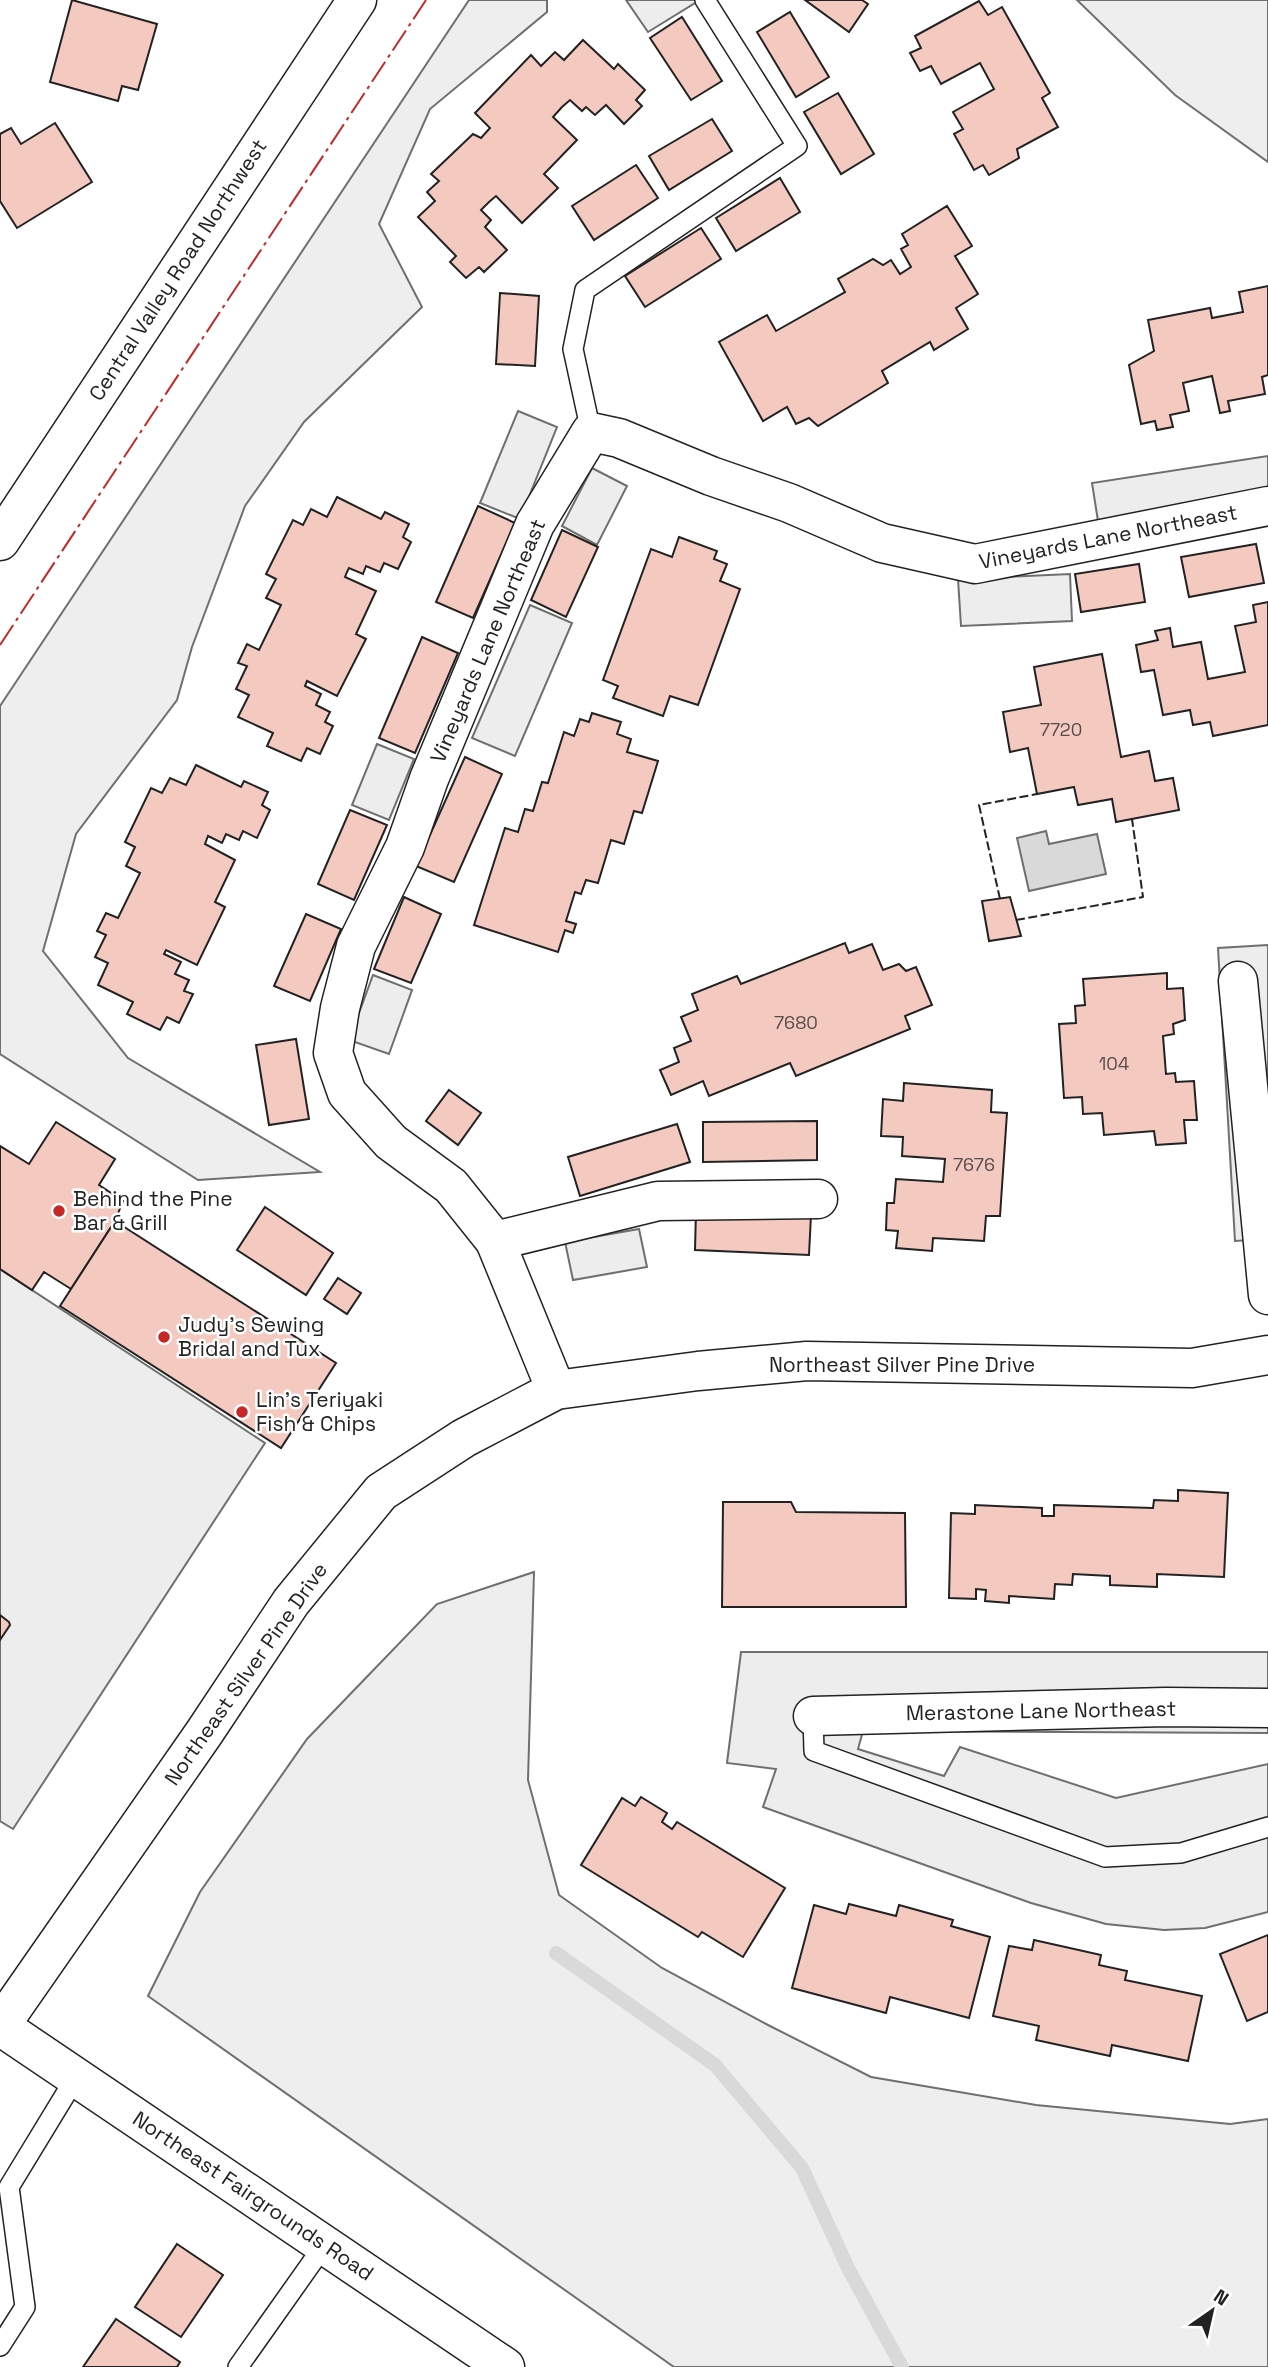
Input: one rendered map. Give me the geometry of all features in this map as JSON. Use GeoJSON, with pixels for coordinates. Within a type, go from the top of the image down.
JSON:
{"type":"FeatureCollection","features":[{"type":"Feature","properties":{"kind":"street","name":"Central Valley Road Northwest"},"geometry":{"type":"LineString","coordinates":[[0,541],[357,0]]}},
{"type":"Feature","properties":{"kind":"street","name":"Vineyards Lane Northeast"},"geometry":{"type":"LineString","coordinates":[[556,1391],[495,1241],[451,1186],[391,1142],[346,1093],[333,1054],[340,1008],[356,946],[405,847],[429,779],[536,524],[591,432],[619,438],[711,476],[789,503],[882,543],[975,564],[1268,506]]}},
{"type":"Feature","properties":{"kind":"street"},"geometry":{"type":"LineString","coordinates":[[1238,981],[1268,1295]]}},
{"type":"Feature","properties":{"kind":"street"},"geometry":{"type":"LineString","coordinates":[[495,1241],[659,1201],[818,1199]]}},
{"type":"Feature","properties":{"kind":"street","name":"Northeast Silver Pine Drive"},"geometry":{"type":"LineString","coordinates":[[0,2026],[204,1733],[291,1602],[381,1492],[464,1438],[556,1391],[698,1371],[807,1361],[1192,1368],[1268,1355]]}},
{"type":"Feature","properties":{"kind":"street","name":"Merastone Lane Northeast"},"geometry":{"type":"LineString","coordinates":[[813,1716],[1142,1708],[1268,1708]]}},
{"type":"Feature","properties":{"kind":"street","name":"Northeast Fairgrounds Road"},"geometry":{"type":"LineString","coordinates":[[0,2026],[505,2367]]}},
{"type":"Feature","properties":{"kind":"lane"},"geometry":{"type":"LineString","coordinates":[[591,432],[573,349],[585,290],[797,146],[705,0]]}},
{"type":"Feature","properties":{"kind":"lane"},"geometry":{"type":"LineString","coordinates":[[813,1716],[814,1751],[1105,1857],[1181,1853],[1268,1827]]}},
{"type":"Feature","properties":{"kind":"lane"},"geometry":{"type":"LineString","coordinates":[[0,2346],[25,2307],[5,2184],[76,2077]]}},
{"type":"Feature","properties":{"kind":"lane"},"geometry":{"type":"LineString","coordinates":[[238,2367],[325,2244]]}},
{"type":"Feature","properties":{"kind":"shaded area"},"geometry":{"type":"Polygon","coordinates":[[[469,0],[547,0],[547,12],[430,109],[379,224],[422,307],[304,422],[245,506],[192,647],[177,700],[76,834],[43,951],[128,1058],[320,1172],[198,1180],[0,1054],[0,706],[469,0]]]}},
{"type":"Feature","properties":{"kind":"shaded area"},"geometry":{"type":"Polygon","coordinates":[[[626,0],[700,0],[648,32],[626,0]]]}},
{"type":"Feature","properties":{"kind":"shaded area"},"geometry":{"type":"Polygon","coordinates":[[[1077,0],[1268,0],[1268,162],[1175,95],[1077,0]]]}},
{"type":"Feature","properties":{"kind":"shaded area"},"geometry":{"type":"Polygon","coordinates":[[[518,411],[557,427],[520,519],[480,503],[518,411]]]}},
{"type":"Feature","properties":{"kind":"shaded area"},"geometry":{"type":"Polygon","coordinates":[[[1268,456],[1268,495],[1098,521],[1092,483],[1268,456]]]}},
{"type":"Feature","properties":{"kind":"shaded area"},"geometry":{"type":"Polygon","coordinates":[[[592,468],[627,486],[597,545],[562,526],[592,468]]]}},
{"type":"Feature","properties":{"kind":"shaded area"},"geometry":{"type":"Polygon","coordinates":[[[1070,574],[1072,621],[961,626],[958,579],[1070,574]]]}},
{"type":"Feature","properties":{"kind":"shaded area"},"geometry":{"type":"Polygon","coordinates":[[[530,605],[572,623],[515,756],[472,738],[530,605]]]}},
{"type":"Feature","properties":{"kind":"shaded area"},"geometry":{"type":"Polygon","coordinates":[[[377,744],[414,759],[389,820],[352,805],[377,744]]]}},
{"type":"Feature","properties":{"kind":"shaded area"},"geometry":{"type":"Polygon","coordinates":[[[1046,831],[1049,844],[1097,834],[1106,874],[1029,891],[1017,838],[1046,831]]]}},
{"type":"Feature","properties":{"kind":"shaded area"},"geometry":{"type":"Polygon","coordinates":[[[1268,945],[1268,1239],[1235,1241],[1218,948],[1268,945]]]}},
{"type":"Feature","properties":{"kind":"shaded area"},"geometry":{"type":"Polygon","coordinates":[[[373,975],[412,990],[389,1054],[349,1040],[373,975]]]}},
{"type":"Feature","properties":{"kind":"shaded area"},"geometry":{"type":"Polygon","coordinates":[[[639,1229],[647,1267],[573,1280],[565,1242],[639,1229]]]}},
{"type":"Feature","properties":{"kind":"shaded area"},"geometry":{"type":"Polygon","coordinates":[[[0,1269],[265,1443],[13,1829],[0,1821],[0,1269]]]}},
{"type":"Feature","properties":{"kind":"shaded area"},"geometry":{"type":"Polygon","coordinates":[[[534,1572],[528,1780],[559,1895],[662,1968],[871,2077],[1036,2105],[1230,2124],[1268,2119],[1268,2367],[674,2367],[148,1996],[200,1892],[307,1739],[437,1604],[534,1572]]]}},
{"type":"Feature","properties":{"kind":"shaded area"},"geometry":{"type":"Polygon","coordinates":[[[741,1652],[1268,1652],[1268,1733],[863,1731],[858,1749],[944,1776],[960,1747],[1116,1798],[1268,1764],[1268,1912],[1205,1928],[1164,1930],[1106,1924],[1031,1903],[763,1807],[776,1769],[727,1763],[741,1652]]]}},
{"type":"Feature","properties":{"kind":"building"},"geometry":{"type":"Polygon","coordinates":[[[72,0],[157,24],[138,90],[122,86],[118,101],[50,82],[72,0]]]}},
{"type":"Feature","properties":{"kind":"building"},"geometry":{"type":"Polygon","coordinates":[[[805,0],[862,0],[868,4],[849,32],[805,0]]]}},
{"type":"Feature","properties":{"kind":"building"},"geometry":{"type":"Polygon","coordinates":[[[979,1],[988,15],[1002,7],[1050,93],[1042,98],[1058,127],[1017,149],[1019,158],[989,175],[983,165],[974,170],[954,134],[963,129],[953,112],[994,89],[980,63],[941,84],[931,66],[920,71],[910,53],[921,48],[915,36],[979,1]]]}},
{"type":"Feature","properties":{"kind":"building"},"geometry":{"type":"Polygon","coordinates":[[[790,12],[829,77],[796,97],[757,32],[790,12]]]}},
{"type":"Feature","properties":{"kind":"building"},"geometry":{"type":"Polygon","coordinates":[[[682,17],[722,81],[691,100],[650,38],[682,17]]]}},
{"type":"Feature","properties":{"kind":"building"},"geometry":{"type":"Polygon","coordinates":[[[583,40],[614,69],[618,64],[645,90],[636,100],[642,106],[624,124],[606,105],[595,115],[586,107],[582,111],[570,100],[562,107],[553,117],[577,140],[544,174],[558,188],[522,223],[496,196],[489,202],[481,210],[491,220],[485,227],[507,250],[484,272],[479,267],[466,278],[450,262],[456,256],[418,217],[435,201],[427,192],[439,181],[431,174],[473,134],[481,138],[490,128],[475,113],[531,55],[541,66],[555,52],[564,60],[583,40]]]}},
{"type":"Feature","properties":{"kind":"building"},"geometry":{"type":"Polygon","coordinates":[[[838,93],[874,154],[841,174],[804,112],[838,93]]]}},
{"type":"Feature","properties":{"kind":"building"},"geometry":{"type":"Polygon","coordinates":[[[712,119],[732,151],[669,190],[649,156],[712,119]]]}},
{"type":"Feature","properties":{"kind":"building"},"geometry":{"type":"Polygon","coordinates":[[[55,123],[92,182],[17,228],[0,201],[0,134],[11,128],[21,144],[55,123]]]}},
{"type":"Feature","properties":{"kind":"building"},"geometry":{"type":"Polygon","coordinates":[[[636,165],[658,198],[594,240],[572,206],[636,165]]]}},
{"type":"Feature","properties":{"kind":"building"},"geometry":{"type":"Polygon","coordinates":[[[780,178],[800,212],[736,251],[716,218],[780,178]]]}},
{"type":"Feature","properties":{"kind":"building"},"geometry":{"type":"Polygon","coordinates":[[[947,206],[972,246],[955,256],[978,294],[956,308],[968,329],[934,350],[930,342],[882,371],[888,383],[818,426],[809,418],[796,424],[787,407],[763,421],[719,342],[767,315],[776,331],[845,292],[838,279],[873,259],[883,265],[891,260],[900,274],[911,267],[901,249],[908,245],[902,234],[947,206]]]}},
{"type":"Feature","properties":{"kind":"building"},"geometry":{"type":"Polygon","coordinates":[[[701,228],[721,259],[645,307],[625,276],[701,228]]]}},
{"type":"Feature","properties":{"kind":"building"},"geometry":{"type":"Polygon","coordinates":[[[1268,286],[1268,375],[1262,377],[1265,394],[1228,401],[1230,411],[1220,413],[1212,376],[1183,383],[1189,411],[1170,415],[1173,427],[1157,430],[1155,421],[1141,424],[1129,365],[1154,351],[1148,320],[1210,308],[1212,318],[1243,312],[1239,292],[1268,286]]]}},
{"type":"Feature","properties":{"kind":"building"},"geometry":{"type":"Polygon","coordinates":[[[500,293],[539,296],[535,366],[496,364],[500,293]]]}},
{"type":"Feature","properties":{"kind":"building"},"geometry":{"type":"Polygon","coordinates":[[[337,497],[381,519],[385,512],[409,524],[403,537],[411,542],[398,569],[384,563],[380,572],[366,566],[363,574],[349,568],[345,577],[376,591],[356,634],[366,639],[337,696],[307,681],[305,686],[321,694],[316,705],[330,712],[325,722],[333,726],[320,754],[307,748],[301,761],[267,746],[273,733],[238,717],[249,695],[236,689],[247,666],[238,663],[247,644],[259,650],[281,605],[266,598],[276,579],[266,574],[293,520],[303,525],[311,509],[327,517],[337,497]]]}},
{"type":"Feature","properties":{"kind":"building"},"geometry":{"type":"Polygon","coordinates":[[[478,506],[515,523],[473,618],[436,602],[478,506]]]}},
{"type":"Feature","properties":{"kind":"building"},"geometry":{"type":"Polygon","coordinates":[[[562,530],[598,547],[566,617],[531,600],[562,530]]]}},
{"type":"Feature","properties":{"kind":"building"},"geometry":{"type":"Polygon","coordinates":[[[679,537],[717,551],[714,559],[727,564],[720,581],[740,589],[698,705],[670,696],[663,716],[613,698],[618,686],[603,680],[651,549],[672,557],[679,537]]]}},
{"type":"Feature","properties":{"kind":"building"},"geometry":{"type":"Polygon","coordinates":[[[1256,544],[1264,583],[1189,597],[1181,557],[1256,544]]]}},
{"type":"Feature","properties":{"kind":"building"},"geometry":{"type":"Polygon","coordinates":[[[1139,564],[1145,602],[1081,612],[1075,574],[1139,564]]]}},
{"type":"Feature","properties":{"kind":"building"},"geometry":{"type":"Polygon","coordinates":[[[1268,602],[1268,725],[1213,736],[1210,722],[1193,725],[1190,710],[1163,715],[1154,670],[1141,672],[1136,645],[1158,640],[1155,631],[1170,628],[1173,647],[1201,642],[1208,679],[1245,672],[1235,626],[1256,622],[1253,605],[1268,602]]]}},
{"type":"Feature","properties":{"kind":"building"},"geometry":{"type":"Polygon","coordinates":[[[422,637],[458,653],[415,753],[379,738],[422,637]]]}},
{"type":"Feature","properties":{"kind":"building"},"geometry":{"type":"Polygon","coordinates":[[[1102,654],[1121,757],[1149,751],[1155,781],[1173,778],[1179,810],[1116,822],[1112,799],[1078,805],[1074,787],[1037,794],[1028,748],[1010,752],[1003,712],[1041,705],[1034,667],[1102,654]]]}},
{"type":"Feature","properties":{"kind":"building"},"geometry":{"type":"Polygon","coordinates":[[[592,713],[621,722],[617,734],[631,739],[627,752],[658,761],[642,813],[634,811],[624,844],[611,840],[598,883],[586,880],[581,894],[575,892],[566,921],[576,924],[573,933],[565,930],[558,952],[474,925],[505,828],[518,832],[525,809],[533,811],[542,782],[548,783],[564,732],[574,736],[580,719],[589,722],[592,713]]]}},
{"type":"Feature","properties":{"kind":"building"},"geometry":{"type":"Polygon","coordinates":[[[465,757],[502,774],[454,882],[416,866],[465,757]]]}},
{"type":"Feature","properties":{"kind":"building"},"geometry":{"type":"Polygon","coordinates":[[[196,765],[241,787],[244,781],[268,792],[262,805],[270,810],[257,838],[243,831],[239,840],[226,834],[222,843],[208,836],[205,844],[235,860],[215,902],[225,907],[197,965],[166,950],[164,954],[181,962],[175,974],[189,980],[184,991],[193,994],[179,1023],[167,1017],[160,1030],[127,1014],[133,1002],[98,985],[108,963],[95,957],[106,935],[97,931],[106,913],[118,918],[140,873],[126,866],[135,847],[125,842],[151,788],[162,793],[170,778],[186,785],[196,765]]]}},
{"type":"Feature","properties":{"kind":"building"},"geometry":{"type":"Polygon","coordinates":[[[350,810],[387,825],[354,900],[318,884],[350,810]]]}},
{"type":"Feature","properties":{"kind":"building"},"geometry":{"type":"Polygon","coordinates":[[[404,897],[441,914],[411,983],[374,969],[404,897]]]}},
{"type":"Feature","properties":{"kind":"building"},"geometry":{"type":"Polygon","coordinates":[[[1010,897],[1021,936],[989,941],[982,901],[1010,897]]]}},
{"type":"Feature","properties":{"kind":"building"},"geometry":{"type":"Polygon","coordinates":[[[306,914],[341,929],[310,1001],[274,986],[306,914]]]}},
{"type":"Feature","properties":{"kind":"building"},"geometry":{"type":"Polygon","coordinates":[[[845,943],[849,953],[872,944],[883,970],[899,964],[906,971],[916,967],[932,1005],[905,1016],[910,1029],[796,1076],[790,1063],[709,1096],[703,1081],[671,1095],[660,1070],[679,1062],[674,1048],[691,1041],[681,1017],[698,1010],[692,994],[737,976],[741,984],[845,943]]]}},
{"type":"Feature","properties":{"kind":"building"},"geometry":{"type":"Polygon","coordinates":[[[1167,973],[1167,989],[1183,988],[1185,1020],[1173,1024],[1174,1034],[1163,1036],[1166,1074],[1175,1073],[1176,1082],[1194,1081],[1197,1120],[1184,1120],[1186,1143],[1156,1145],[1154,1131],[1104,1135],[1102,1113],[1083,1114],[1082,1097],[1064,1098],[1059,1024],[1076,1023],[1075,1006],[1085,1005],[1083,979],[1167,973]]]}},
{"type":"Feature","properties":{"kind":"building"},"geometry":{"type":"Polygon","coordinates":[[[296,1039],[309,1119],[269,1125],[256,1045],[296,1039]]]}},
{"type":"Feature","properties":{"kind":"building"},"geometry":{"type":"Polygon","coordinates":[[[904,1083],[992,1090],[991,1112],[1007,1113],[1000,1216],[986,1216],[984,1241],[933,1238],[932,1251],[896,1248],[898,1231],[886,1230],[887,1203],[894,1203],[896,1179],[943,1182],[945,1159],[902,1156],[903,1137],[881,1136],[883,1099],[903,1101],[904,1083]]]}},
{"type":"Feature","properties":{"kind":"building"},"geometry":{"type":"Polygon","coordinates":[[[449,1090],[481,1113],[458,1145],[426,1121],[449,1090]]]}},
{"type":"Feature","properties":{"kind":"building"},"geometry":{"type":"Polygon","coordinates":[[[817,1121],[817,1160],[703,1162],[703,1122],[817,1121]]]}},
{"type":"Feature","properties":{"kind":"building","name":"Behind the Pine Bar & Grill"},"geometry":{"type":"Polygon","coordinates":[[[56,1122],[115,1159],[99,1185],[123,1201],[115,1221],[71,1289],[44,1272],[32,1290],[0,1269],[0,1146],[29,1164],[56,1122]]]}},
{"type":"Feature","properties":{"kind":"building"},"geometry":{"type":"Polygon","coordinates":[[[677,1124],[690,1162],[580,1196],[568,1157],[677,1124]]]}},
{"type":"Feature","properties":{"kind":"building"},"geometry":{"type":"Polygon","coordinates":[[[265,1207],[333,1253],[306,1295],[237,1250],[265,1207]]]}},
{"type":"Feature","properties":{"kind":"building"},"geometry":{"type":"Polygon","coordinates":[[[696,1210],[811,1215],[809,1255],[695,1250],[696,1210]]]}},
{"type":"Feature","properties":{"kind":"building"},"geometry":{"type":"Polygon","coordinates":[[[115,1221],[336,1363],[281,1448],[60,1306],[115,1221]]]}},
{"type":"Feature","properties":{"kind":"building"},"geometry":{"type":"Polygon","coordinates":[[[338,1278],[361,1293],[347,1314],[324,1299],[338,1278]]]}},
{"type":"Feature","properties":{"kind":"building"},"geometry":{"type":"Polygon","coordinates":[[[1178,1490],[1228,1493],[1224,1577],[1157,1574],[1157,1587],[1110,1585],[1110,1576],[1073,1574],[1072,1585],[1055,1584],[1054,1599],[1009,1596],[1009,1603],[985,1601],[986,1590],[976,1589],[976,1599],[949,1598],[951,1513],[975,1514],[975,1505],[1042,1508],[1042,1516],[1054,1516],[1054,1505],[1153,1508],[1154,1500],[1178,1501],[1178,1490]]]}},
{"type":"Feature","properties":{"kind":"building"},"geometry":{"type":"Polygon","coordinates":[[[723,1502],[791,1502],[796,1512],[905,1513],[906,1607],[722,1607],[723,1502]]]}},
{"type":"Feature","properties":{"kind":"building"},"geometry":{"type":"Polygon","coordinates":[[[0,1615],[10,1625],[0,1640],[0,1615]]]}},
{"type":"Feature","properties":{"kind":"building"},"geometry":{"type":"Polygon","coordinates":[[[641,1797],[667,1813],[662,1822],[672,1829],[677,1822],[785,1888],[743,1957],[702,1932],[698,1937],[581,1865],[622,1798],[635,1806],[641,1797]]]}},
{"type":"Feature","properties":{"kind":"building"},"geometry":{"type":"Polygon","coordinates":[[[849,1904],[896,1916],[899,1905],[953,1920],[951,1926],[990,1937],[969,2018],[890,1997],[886,2013],[792,1988],[814,1905],[846,1914],[849,1904]]]}},
{"type":"Feature","properties":{"kind":"building"},"geometry":{"type":"Polygon","coordinates":[[[1268,1935],[1268,2012],[1247,2021],[1220,1954],[1268,1935]]]}},
{"type":"Feature","properties":{"kind":"building"},"geometry":{"type":"Polygon","coordinates":[[[1034,1940],[1101,1955],[1099,1965],[1127,1971],[1125,1980],[1202,1996],[1188,2061],[1112,2045],[1110,2056],[1036,2040],[1039,2026],[993,2016],[1009,1946],[1032,1950],[1034,1940]]]}},
{"type":"Feature","properties":{"kind":"building"},"geometry":{"type":"Polygon","coordinates":[[[177,2244],[223,2275],[181,2337],[135,2307],[177,2244]]]}},
{"type":"Feature","properties":{"kind":"building"},"geometry":{"type":"Polygon","coordinates":[[[116,2319],[180,2362],[177,2367],[83,2367],[116,2319]]]}},
{"type":"Feature","properties":{"kind":"waterway"},"geometry":{"type":"LineString","coordinates":[[556,1953],[715,2065],[802,2168],[848,2268],[902,2367]]}},
{"type":"Feature","properties":{"kind":"fence"},"geometry":{"type":"LineString","coordinates":[[1000,899],[979,805],[1037,794]]}},
{"type":"Feature","properties":{"kind":"fence"},"geometry":{"type":"LineString","coordinates":[[1016,920],[1143,897],[1132,819]]}},
{"type":"Feature","properties":{"kind":"power"},"geometry":{"type":"LineString","coordinates":[[0,645],[426,0]]}},
{"type":"Feature","properties":{"kind":"place","name":"Behind the Pine Bar & Grill"},"geometry":{"type":"Point","coordinates":[59,1211]}},
{"type":"Feature","properties":{"kind":"place","name":"Judy's Sewing Bridal and Tux"},"geometry":{"type":"Point","coordinates":[164,1337]}},
{"type":"Feature","properties":{"kind":"place","name":"Lin's Teriyaki Fish & Chips"},"geometry":{"type":"Point","coordinates":[242,1412]}}]}
